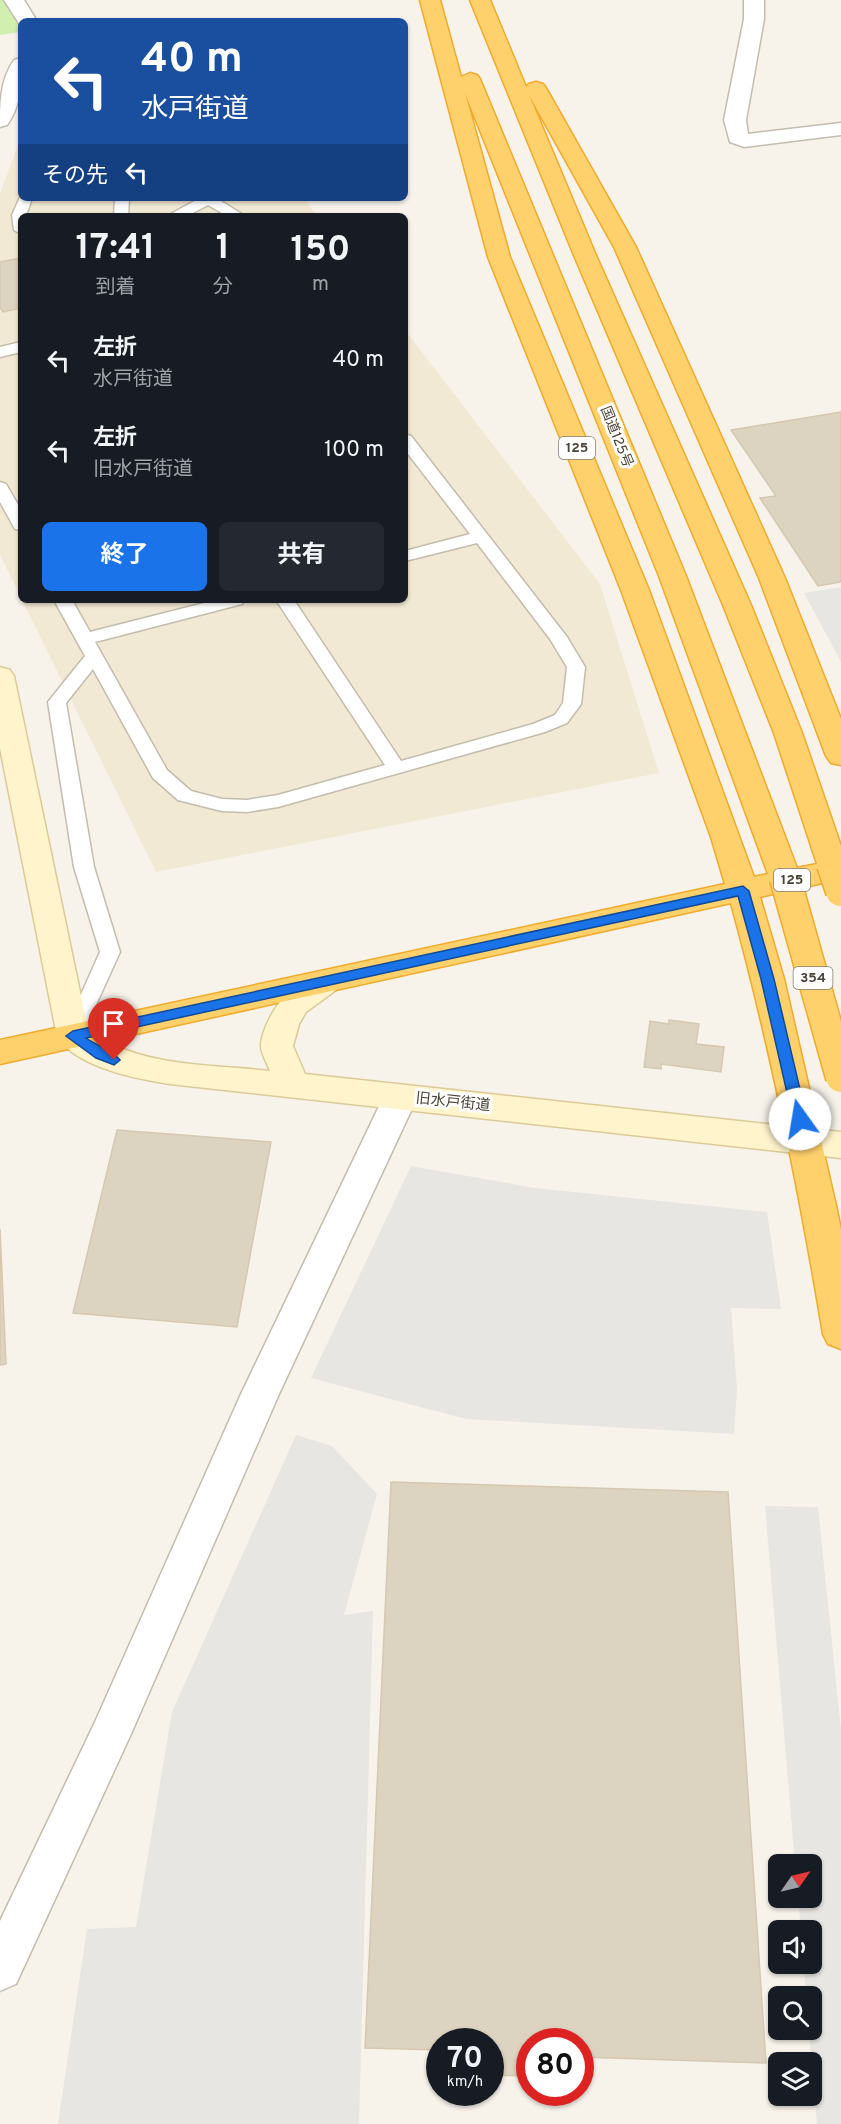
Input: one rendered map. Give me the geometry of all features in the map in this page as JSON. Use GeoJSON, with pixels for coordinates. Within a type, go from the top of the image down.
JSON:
{"type":"FeatureCollection","features":[{"type":"Feature","properties":{"kind":"highway","name":"125"},"geometry":{"type":"LineString","coordinates":[[430,0],[499,257],[635,590],[726,837],[743,891]]}},
{"type":"Feature","properties":{"kind":"highway","name":"国道125号"},"geometry":{"type":"LineString","coordinates":[[437,0],[686,609],[753,784],[785,878]]}},
{"type":"Feature","properties":{"kind":"highway","name":"125"},"geometry":{"type":"LineString","coordinates":[[0,1052],[743,891],[838,875],[788,733],[737,605],[584,253],[480,0]]}},
{"type":"Feature","properties":{"kind":"highway"},"geometry":{"type":"LineString","coordinates":[[486,0],[625,247],[771,578],[841,756]]}},
{"type":"Feature","properties":{"kind":"highway","name":"354"},"geometry":{"type":"LineString","coordinates":[[785,878],[841,1077]]}},
{"type":"Feature","properties":{"kind":"highway"},"geometry":{"type":"LineString","coordinates":[[743,891],[768,979],[805,1142],[820,1210],[841,1334]]}},
{"type":"Feature","properties":{"kind":"street"},"geometry":{"type":"LineString","coordinates":[[14,0],[25,18]]}},
{"type":"Feature","properties":{"kind":"street"},"geometry":{"type":"LineString","coordinates":[[754,0],[754,19],[735,120],[738,137],[744,141],[757,141],[841,129]]}},
{"type":"Feature","properties":{"kind":"street"},"geometry":{"type":"LineString","coordinates":[[0,121],[18,72]]}},
{"type":"Feature","properties":{"kind":"street"},"geometry":{"type":"LineString","coordinates":[[0,676],[73,1036]]}},
{"type":"Feature","properties":{"kind":"street"},"geometry":{"type":"LineString","coordinates":[[292,1084],[277,1046],[283,1024],[294,1004],[325,982]]}},
{"type":"Feature","properties":{"kind":"street","name":"旧水戸街道"},"geometry":{"type":"LineString","coordinates":[[73,1036],[100,1054],[127,1065],[170,1072],[596,1117],[841,1146]]}},
{"type":"Feature","properties":{"kind":"street"},"geometry":{"type":"LineString","coordinates":[[0,1969],[110,1734],[260,1394],[386,1123],[400,1098]]}},
{"type":"Feature","properties":{"kind":"lane"},"geometry":{"type":"LineString","coordinates":[[180,213],[205,201]]}},
{"type":"Feature","properties":{"kind":"lane"},"geometry":{"type":"LineString","coordinates":[[212,201],[233,213]]}},
{"type":"Feature","properties":{"kind":"lane"},"geometry":{"type":"LineString","coordinates":[[0,352],[18,348]]}},
{"type":"Feature","properties":{"kind":"lane"},"geometry":{"type":"LineString","coordinates":[[65,603],[160,774],[185,796],[222,805],[247,806],[278,801],[538,728],[561,719],[572,704],[576,690],[576,666],[558,637],[408,443]]}},
{"type":"Feature","properties":{"kind":"lane"},"geometry":{"type":"LineString","coordinates":[[18,489],[2,490],[18,519]]}},
{"type":"Feature","properties":{"kind":"lane"},"geometry":{"type":"LineString","coordinates":[[408,555],[480,537]]}},
{"type":"Feature","properties":{"kind":"lane"},"geometry":{"type":"LineString","coordinates":[[73,1036],[110,952],[84,867],[57,702],[90,647],[227,603]]}},
{"type":"Feature","properties":{"kind":"lane"},"geometry":{"type":"LineString","coordinates":[[287,603],[396,768]]}},
{"type":"Feature","properties":{"kind":"shaded area"},"geometry":{"type":"Polygon","coordinates":[[[18,146],[18,201],[306,201],[315,213],[18,213],[18,591],[0,555],[0,193],[18,146]]]}},
{"type":"Feature","properties":{"kind":"shaded area"},"geometry":{"type":"Polygon","coordinates":[[[408,334],[600,584],[659,773],[156,872],[23,603],[408,603],[408,334]]]}},
{"type":"Feature","properties":{"kind":"shaded area"},"geometry":{"type":"Polygon","coordinates":[[[841,587],[841,662],[804,593],[841,587]]]}},
{"type":"Feature","properties":{"kind":"shaded area"},"geometry":{"type":"Polygon","coordinates":[[[411,1166],[535,1188],[767,1212],[781,1309],[731,1308],[737,1389],[734,1434],[466,1419],[311,1378],[411,1166]]]}},
{"type":"Feature","properties":{"kind":"shaded area"},"geometry":{"type":"Polygon","coordinates":[[[296,1435],[332,1446],[377,1494],[344,1615],[373,1611],[359,2124],[58,2124],[87,1929],[136,1927],[172,1712],[296,1435]]]}},
{"type":"Feature","properties":{"kind":"shaded area"},"geometry":{"type":"Polygon","coordinates":[[[765,1506],[818,1507],[841,1730],[841,2124],[817,2124],[815,2106],[822,2106],[822,2052],[811,2052],[810,2040],[822,2040],[822,1986],[805,1986],[805,1974],[822,1974],[822,1920],[800,1920],[799,1908],[822,1908],[822,1854],[794,1854],[765,1506]]]}},
{"type":"Feature","properties":{"kind":"green space"},"geometry":{"type":"Polygon","coordinates":[[[0,0],[6,0],[18,22],[18,32],[0,35],[0,0]]]}},
{"type":"Feature","properties":{"kind":"building"},"geometry":{"type":"Polygon","coordinates":[[[18,259],[18,309],[3,312],[0,307],[0,262],[18,259]]]}},
{"type":"Feature","properties":{"kind":"building"},"geometry":{"type":"Polygon","coordinates":[[[841,412],[841,582],[818,586],[760,498],[776,496],[731,430],[841,412]]]}},
{"type":"Feature","properties":{"kind":"building"},"geometry":{"type":"Polygon","coordinates":[[[669,1020],[699,1024],[696,1044],[724,1047],[721,1072],[661,1064],[661,1069],[644,1067],[650,1021],[669,1024],[669,1020]]]}},
{"type":"Feature","properties":{"kind":"building"},"geometry":{"type":"Polygon","coordinates":[[[117,1130],[271,1142],[237,1327],[73,1313],[117,1130]]]}},
{"type":"Feature","properties":{"kind":"building"},"geometry":{"type":"Polygon","coordinates":[[[0,1229],[6,1364],[0,1365],[0,1229]]]}},
{"type":"Feature","properties":{"kind":"building"},"geometry":{"type":"Polygon","coordinates":[[[391,1482],[728,1492],[766,2063],[594,2057],[594,2028],[516,2028],[516,2076],[504,2075],[504,2028],[426,2028],[426,2050],[365,2048],[391,1482]]]}},
{"type":"Feature","properties":{"kind":"route"},"geometry":{"type":"LineString","coordinates":[[114,1060],[100,1054],[73,1036],[743,891],[768,979],[800,1119]]}}]}
